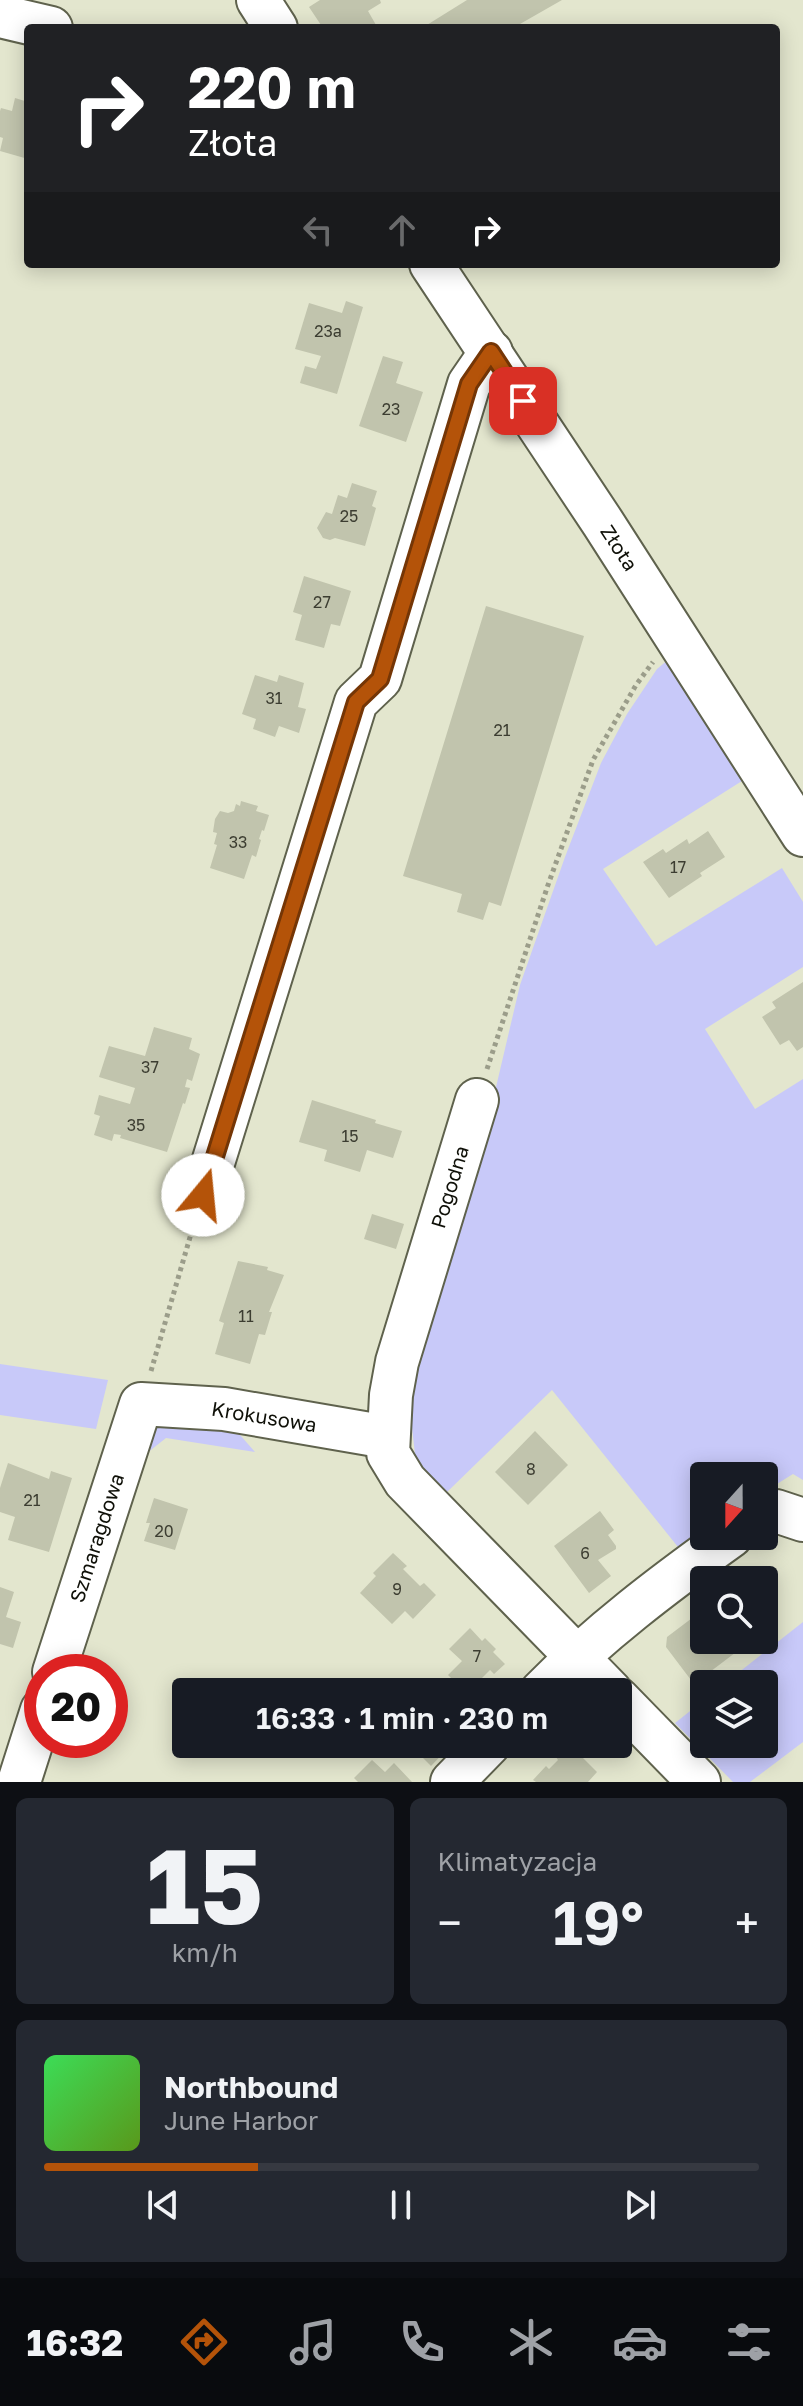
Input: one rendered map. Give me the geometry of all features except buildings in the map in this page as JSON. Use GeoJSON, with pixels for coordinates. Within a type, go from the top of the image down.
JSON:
{"type":"FeatureCollection","features":[{"type":"Feature","properties":{"kind":"street"},"geometry":{"type":"LineString","coordinates":[[258,0],[273,24]]}},
{"type":"Feature","properties":{"kind":"street"},"geometry":{"type":"LineString","coordinates":[[0,16],[34,24]]}},
{"type":"Feature","properties":{"kind":"street","name":"Złota"},"geometry":{"type":"LineString","coordinates":[[434,268],[674,631],[803,835]]}},
{"type":"Feature","properties":{"kind":"street"},"geometry":{"type":"LineString","coordinates":[[203,1195],[356,702],[380,679],[469,384],[491,352]]}},
{"type":"Feature","properties":{"kind":"street","name":"Pogodna"},"geometry":{"type":"LineString","coordinates":[[477,1100],[397,1362],[391,1395],[388,1453],[405,1481],[597,1678]]}},
{"type":"Feature","properties":{"kind":"street","name":"Krokusowa"},"geometry":{"type":"LineString","coordinates":[[141,1404],[224,1409],[387,1437]]}},
{"type":"Feature","properties":{"kind":"street","name":"Szmaragdowa"},"geometry":{"type":"LineString","coordinates":[[60,1654],[141,1404]]}},
{"type":"Feature","properties":{"kind":"street"},"geometry":{"type":"LineString","coordinates":[[778,1512],[803,1520]]}},
{"type":"Feature","properties":{"kind":"street"},"geometry":{"type":"LineString","coordinates":[[555,1678],[576,1656],[658,1589],[712,1550]]}},
{"type":"Feature","properties":{"kind":"street"},"geometry":{"type":"LineString","coordinates":[[632,1713],[699,1782]]}},
{"type":"Feature","properties":{"kind":"street"},"geometry":{"type":"LineString","coordinates":[[19,1782],[27,1758]]}},
{"type":"Feature","properties":{"kind":"street"},"geometry":{"type":"LineString","coordinates":[[452,1782],[475,1758]]}},
{"type":"Feature","properties":{"kind":"path"},"geometry":{"type":"LineString","coordinates":[[477,1100],[593,760],[636,685],[674,631]]}},
{"type":"Feature","properties":{"kind":"path"},"geometry":{"type":"LineString","coordinates":[[141,1404],[203,1195]]}},
{"type":"Feature","properties":{"kind":"shaded area"},"geometry":{"type":"Polygon","coordinates":[[[669,659],[753,774],[603,869],[656,946],[782,868],[803,902],[803,967],[705,1029],[755,1109],[803,1079],[803,1480],[793,1474],[778,1483],[778,1462],[690,1462],[690,1546],[682,1552],[552,1390],[445,1494],[416,1463],[409,1401],[410,1360],[493,1100],[520,985],[601,763],[627,714],[657,669],[669,659]]]}},
{"type":"Feature","properties":{"kind":"shaded area"},"geometry":{"type":"Polygon","coordinates":[[[0,1364],[108,1380],[96,1429],[0,1415],[0,1364]]]}},
{"type":"Feature","properties":{"kind":"shaded area"},"geometry":{"type":"Polygon","coordinates":[[[226,1419],[255,1452],[166,1438],[142,1457],[159,1420],[226,1419]]]}},
{"type":"Feature","properties":{"kind":"shaded area"},"geometry":{"type":"Polygon","coordinates":[[[803,1622],[803,1742],[750,1782],[733,1782],[709,1758],[778,1758],[778,1670],[742,1670],[762,1654],[778,1654],[778,1642],[803,1622]]]}},
{"type":"Feature","properties":{"kind":"shaded area"},"geometry":{"type":"Polygon","coordinates":[[[690,1711],[690,1738],[675,1723],[690,1711]]]}},
{"type":"Feature","properties":{"kind":"route"},"geometry":{"type":"LineString","coordinates":[[203,1195],[356,702],[380,679],[469,384],[491,352],[523,401]]}}]}
